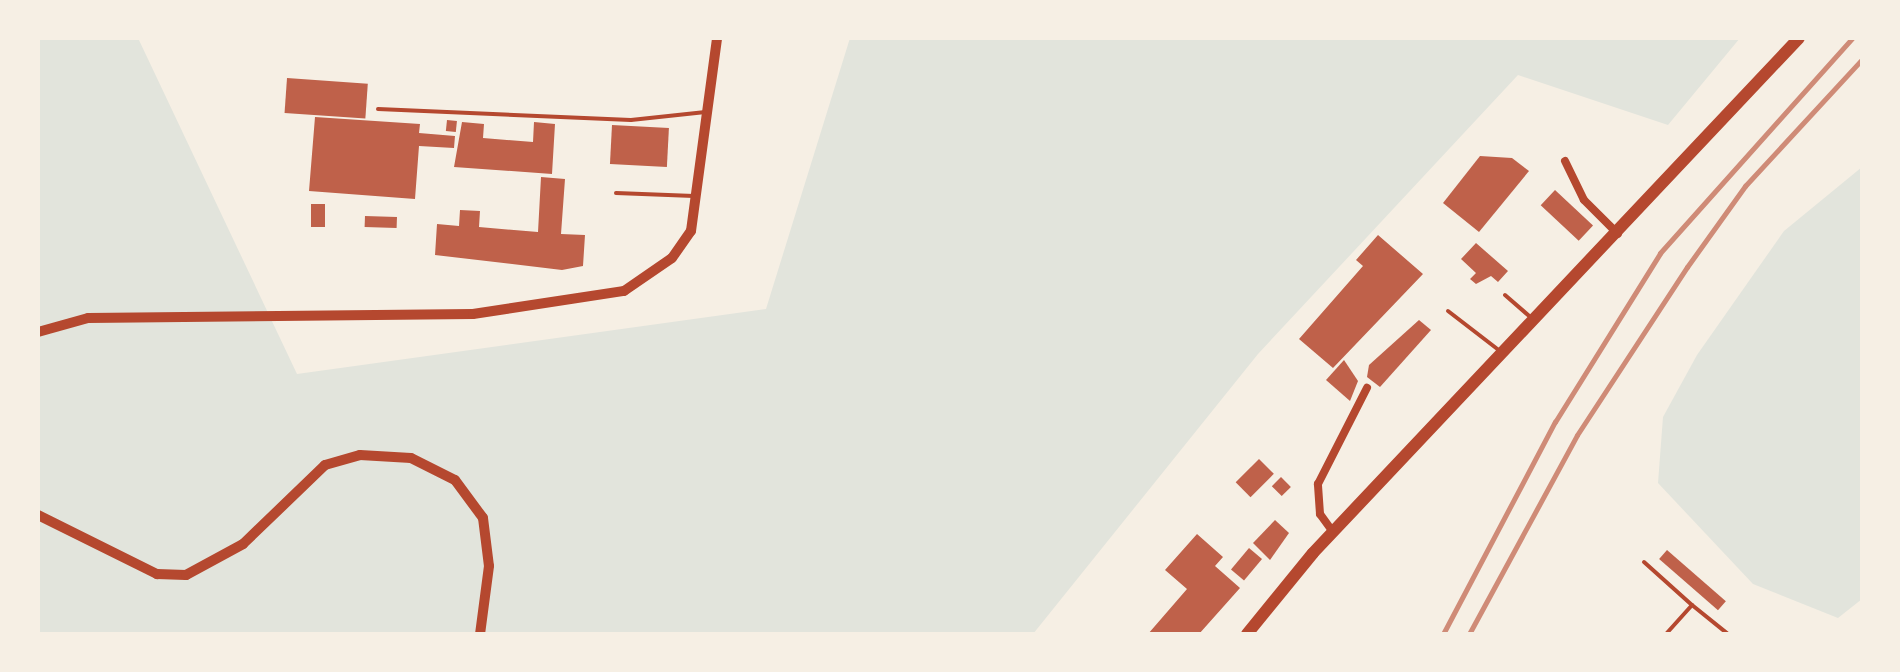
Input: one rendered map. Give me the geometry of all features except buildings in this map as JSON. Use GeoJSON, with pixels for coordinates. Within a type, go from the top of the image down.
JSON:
{"type":"FeatureCollection","features":[{"type":"Feature","properties":{"kind":"main road"},"geometry":{"type":"LineString","coordinates":[[1247,634],[1333,532],[1619,235],[1799,38]]}},
{"type":"Feature","properties":{"kind":"street"},"geometry":{"type":"LineString","coordinates":[[38,332],[88,318],[363,319],[594,299],[624,291],[672,258],[691,231],[699,197],[706,112],[717,38]]}},
{"type":"Feature","properties":{"kind":"street"},"geometry":{"type":"LineString","coordinates":[[1565,161],[1584,200],[1619,235]]}},
{"type":"Feature","properties":{"kind":"street"},"geometry":{"type":"LineString","coordinates":[[1333,532],[1320,514],[1318,484],[1367,388]]}},
{"type":"Feature","properties":{"kind":"street"},"geometry":{"type":"LineString","coordinates":[[38,515],[157,574],[186,575],[243,544],[325,465],[360,455],[411,458],[455,480],[483,518],[489,566],[480,634]]}},
{"type":"Feature","properties":{"kind":"lane"},"geometry":{"type":"LineString","coordinates":[[378,109],[631,120],[706,112]]}},
{"type":"Feature","properties":{"kind":"lane"},"geometry":{"type":"LineString","coordinates":[[616,193],[699,197]]}},
{"type":"Feature","properties":{"kind":"lane"},"geometry":{"type":"LineString","coordinates":[[1505,295],[1535,320]]}},
{"type":"Feature","properties":{"kind":"lane"},"geometry":{"type":"LineString","coordinates":[[1448,311],[1504,353]]}},
{"type":"Feature","properties":{"kind":"lane"},"geometry":{"type":"LineString","coordinates":[[1644,562],[1728,634]]}},
{"type":"Feature","properties":{"kind":"lane"},"geometry":{"type":"LineString","coordinates":[[1666,634],[1692,605]]}},
{"type":"Feature","properties":{"kind":"shaded area"},"geometry":{"type":"Polygon","coordinates":[[[38,38],[138,38],[297,374],[766,309],[850,38],[1740,38],[1668,125],[1518,75],[1258,354],[1033,634],[38,634],[38,38]]]}},
{"type":"Feature","properties":{"kind":"shaded area"},"geometry":{"type":"Polygon","coordinates":[[[1862,167],[1862,599],[1838,618],[1753,584],[1658,483],[1663,417],[1697,355],[1784,231],[1862,167]]]}},
{"type":"Feature","properties":{"kind":"railway"},"geometry":{"type":"LineString","coordinates":[[1443,634],[1555,422],[1660,253],[1852,38]]}},
{"type":"Feature","properties":{"kind":"railway"},"geometry":{"type":"LineString","coordinates":[[1469,634],[1577,435],[1687,267],[1745,186],[1862,59]]}}]}
